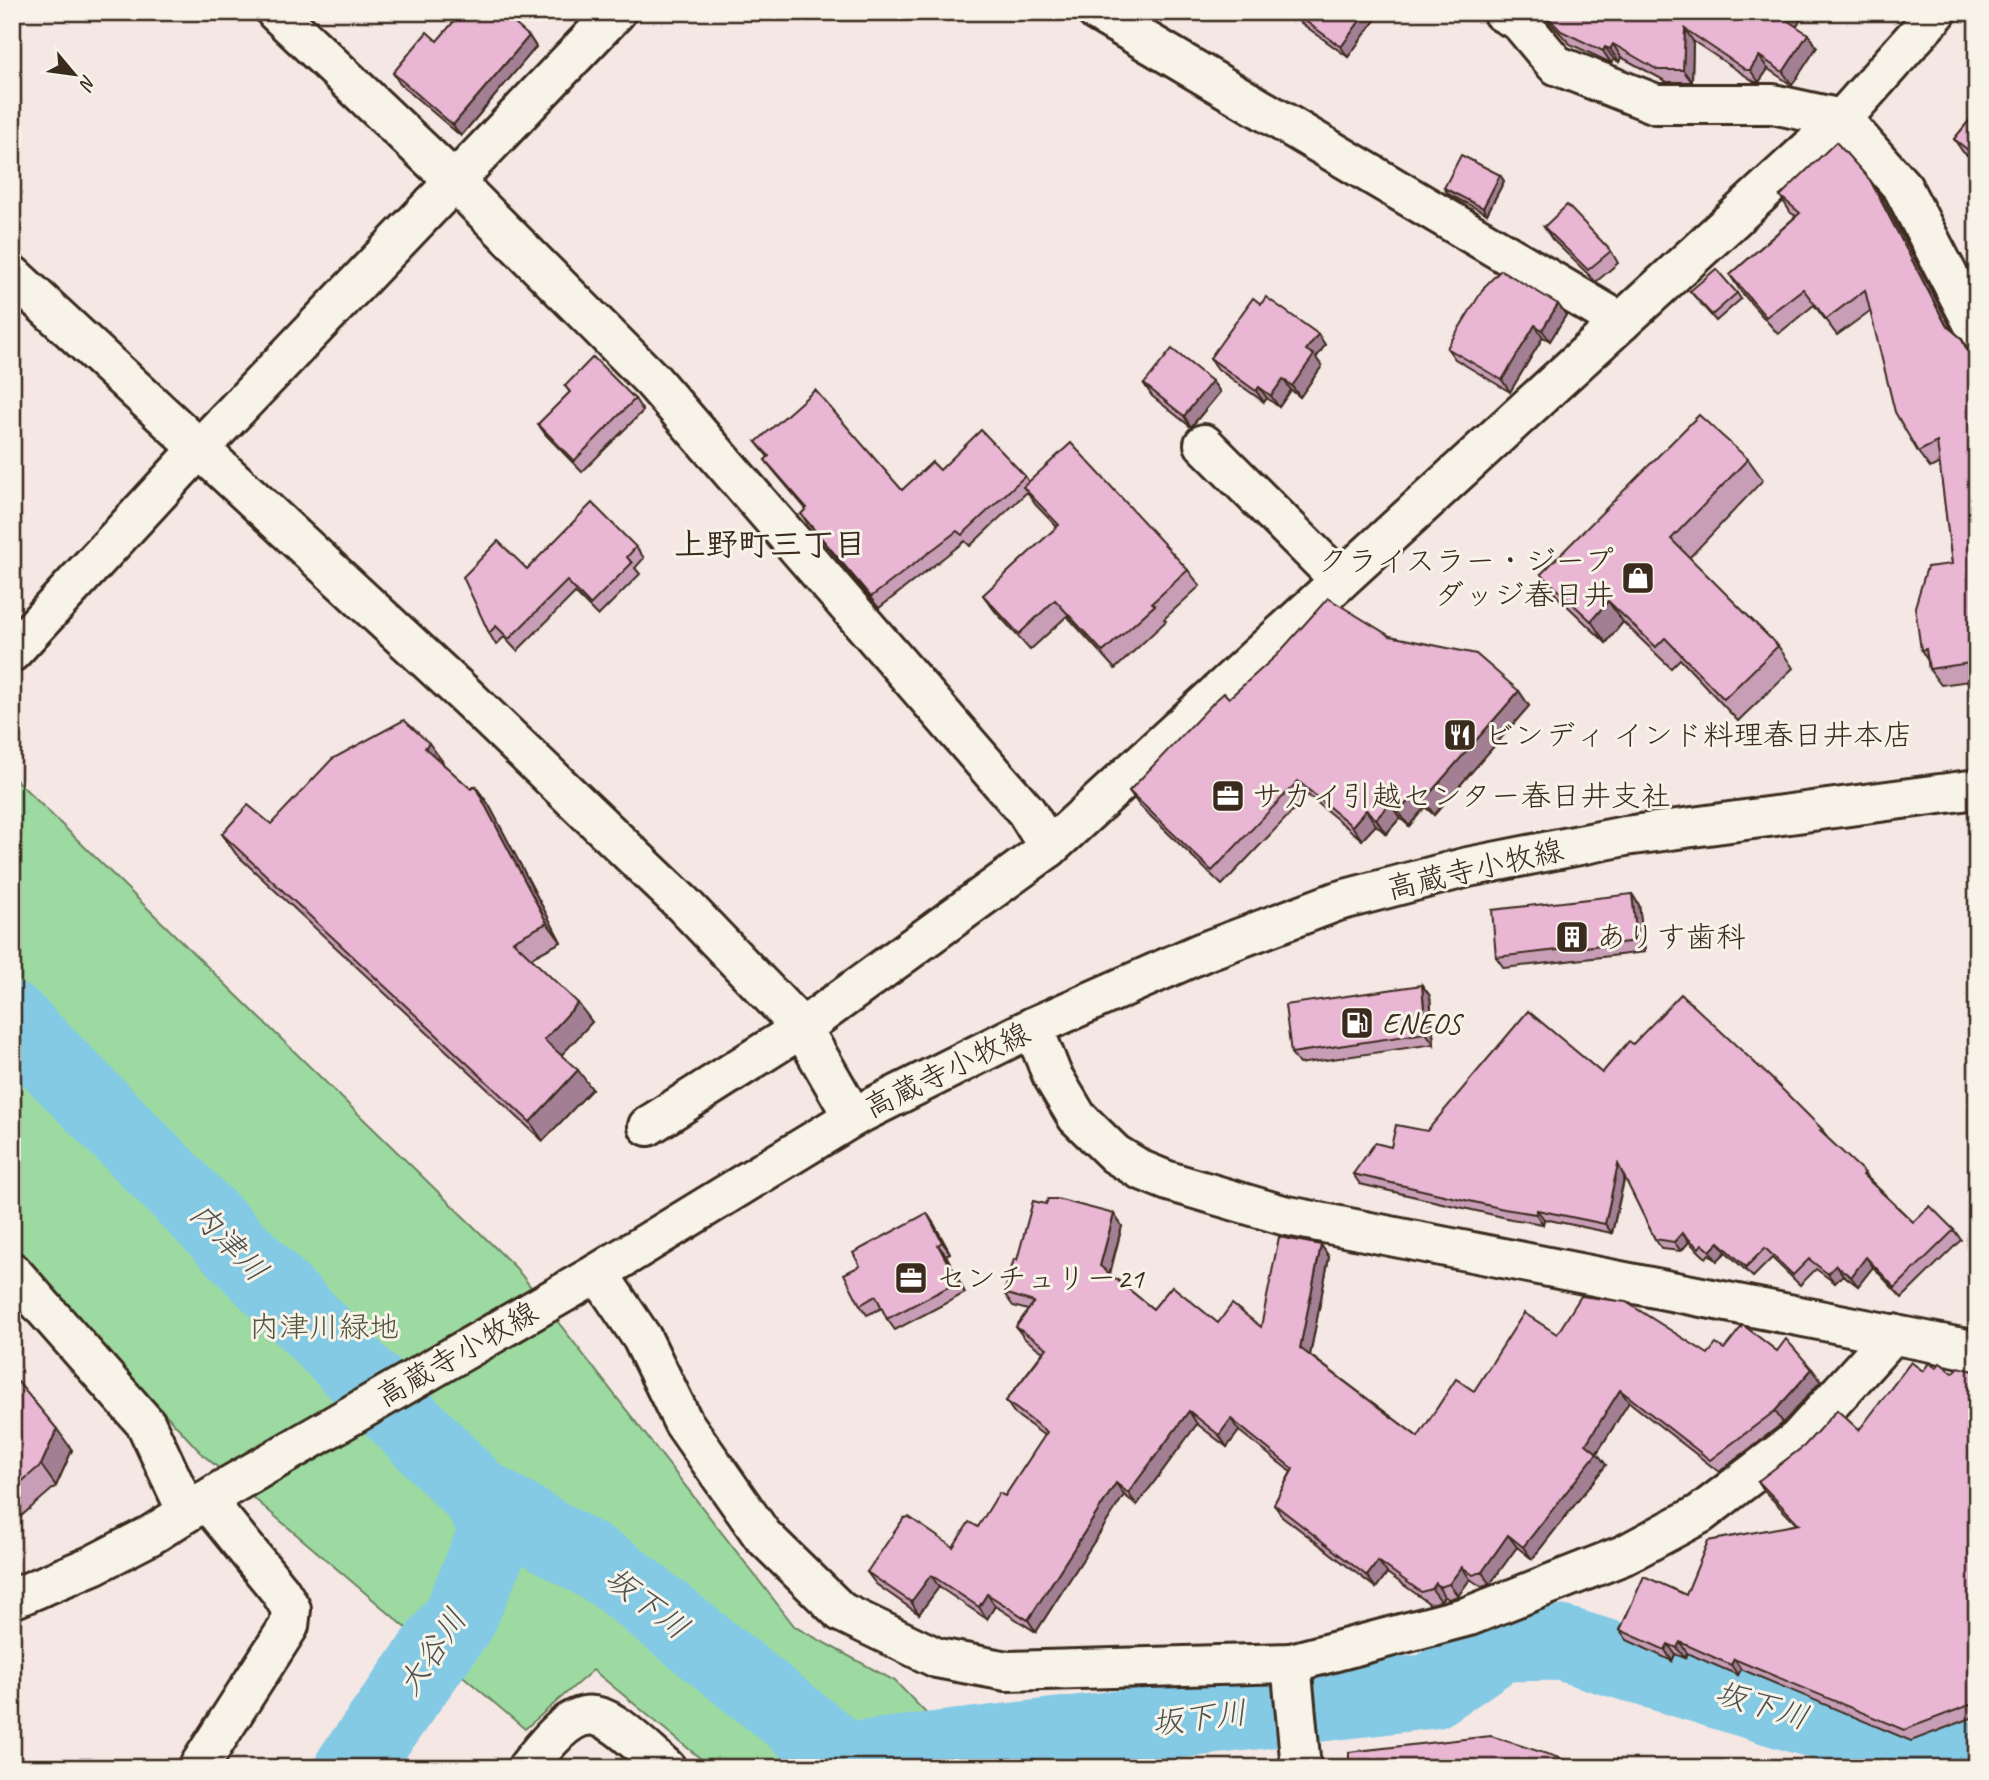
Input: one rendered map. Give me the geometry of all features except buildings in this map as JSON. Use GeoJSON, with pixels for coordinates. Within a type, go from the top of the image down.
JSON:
{"type":"FeatureCollection","features":[{"type":"Feature","properties":{"kind":"street"},"geometry":{"type":"LineString","coordinates":[[276,12],[455,182],[653,381],[1026,811],[1049,848]]}},
{"type":"Feature","properties":{"kind":"street"},"geometry":{"type":"LineString","coordinates":[[12,652],[199,449],[616,12]]}},
{"type":"Feature","properties":{"kind":"street"},"geometry":{"type":"LineString","coordinates":[[1097,12],[1621,322]]}},
{"type":"Feature","properties":{"kind":"street"},"geometry":{"type":"LineString","coordinates":[[648,1126],[802,1028],[1049,848],[1842,118],[1937,12]]}},
{"type":"Feature","properties":{"kind":"street"},"geometry":{"type":"LineString","coordinates":[[1516,15],[1556,65],[1656,104],[1773,104],[1842,118],[1903,188],[1977,331]]}},
{"type":"Feature","properties":{"kind":"street"},"geometry":{"type":"LineString","coordinates":[[12,275],[457,688],[654,876],[802,1028],[853,1117]]}},
{"type":"Feature","properties":{"kind":"street"},"geometry":{"type":"LineString","coordinates":[[1204,444],[1340,580]]}},
{"type":"Feature","properties":{"kind":"street","name":"高蔵寺小牧線"},"geometry":{"type":"LineString","coordinates":[[12,1600],[93,1565],[587,1279],[853,1117],[1033,1027],[1203,952],[1338,901],[1468,867],[1625,836],[1977,789]]}},
{"type":"Feature","properties":{"kind":"street"},"geometry":{"type":"LineString","coordinates":[[1033,1027],[1052,1075],[1077,1117],[1115,1154],[1141,1170],[1168,1181],[1283,1215],[1977,1351]]}},
{"type":"Feature","properties":{"kind":"street"},"geometry":{"type":"LineString","coordinates":[[12,1272],[146,1424],[280,1591],[291,1609],[289,1626],[198,1768]]}},
{"type":"Feature","properties":{"kind":"street"},"geometry":{"type":"LineString","coordinates":[[587,1279],[642,1338],[683,1422],[762,1535],[841,1612],[937,1658],[1007,1671],[1292,1670],[1469,1616],[1624,1555],[1699,1514],[1798,1439],[1894,1334]]}},
{"type":"Feature","properties":{"kind":"street"},"geometry":{"type":"LineString","coordinates":[[1292,1670],[1298,1750]]}},
{"type":"Feature","properties":{"kind":"street"},"geometry":{"type":"LineString","coordinates":[[527,1768],[553,1734],[570,1719],[591,1715],[615,1723],[666,1768]]}},
{"type":"Feature","properties":{"kind":"green space","name":"内津川緑地"},"geometry":{"type":"Polygon","coordinates":[[[12,776],[516,1268],[795,1627],[895,1681],[979,1768],[712,1768],[593,1670],[525,1729],[202,1454],[12,1246],[12,776]]]}},
{"type":"Feature","properties":{"kind":"waterway","name":"内津川"},"geometry":{"type":"LineString","coordinates":[[12,1020],[478,1495],[498,1528],[460,1617],[352,1768]]}},
{"type":"Feature","properties":{"kind":"waterway","name":"坂下川"},"geometry":{"type":"LineString","coordinates":[[478,1495],[611,1572],[846,1760],[1432,1691],[1501,1644],[1561,1643],[1937,1758],[1977,1759]]}},
{"type":"Feature","properties":{"kind":"waterway"},"geometry":{"type":"LineString","coordinates":[[1561,1643],[1576,1623]]}},
{"type":"Feature","properties":{"kind":"place","name":"クライスラー・ジープ ダッジ春日井"},"geometry":{"type":"Point","coordinates":[1638,578]}},
{"type":"Feature","properties":{"kind":"place","name":"ビンディ インド料理春日井本店"},"geometry":{"type":"Point","coordinates":[1460,735]}},
{"type":"Feature","properties":{"kind":"place","name":"サカイ引越センター春日井支社"},"geometry":{"type":"Point","coordinates":[1228,796]}},
{"type":"Feature","properties":{"kind":"place","name":"ありす歯科"},"geometry":{"type":"Point","coordinates":[1572,937]}},
{"type":"Feature","properties":{"kind":"place","name":"ENEOS"},"geometry":{"type":"Point","coordinates":[1357,1023]}},
{"type":"Feature","properties":{"kind":"place","name":"センチュリー21"},"geometry":{"type":"Point","coordinates":[911,1278]}},
{"type":"Feature","properties":{"kind":"district","name":"上野町三丁目"},"geometry":{"type":"Point","coordinates":[770,544]}},
{"type":"Feature","properties":{"kind":"water label","name":"大谷川"},"geometry":{"type":"Point","coordinates":[432,1652]}}]}
